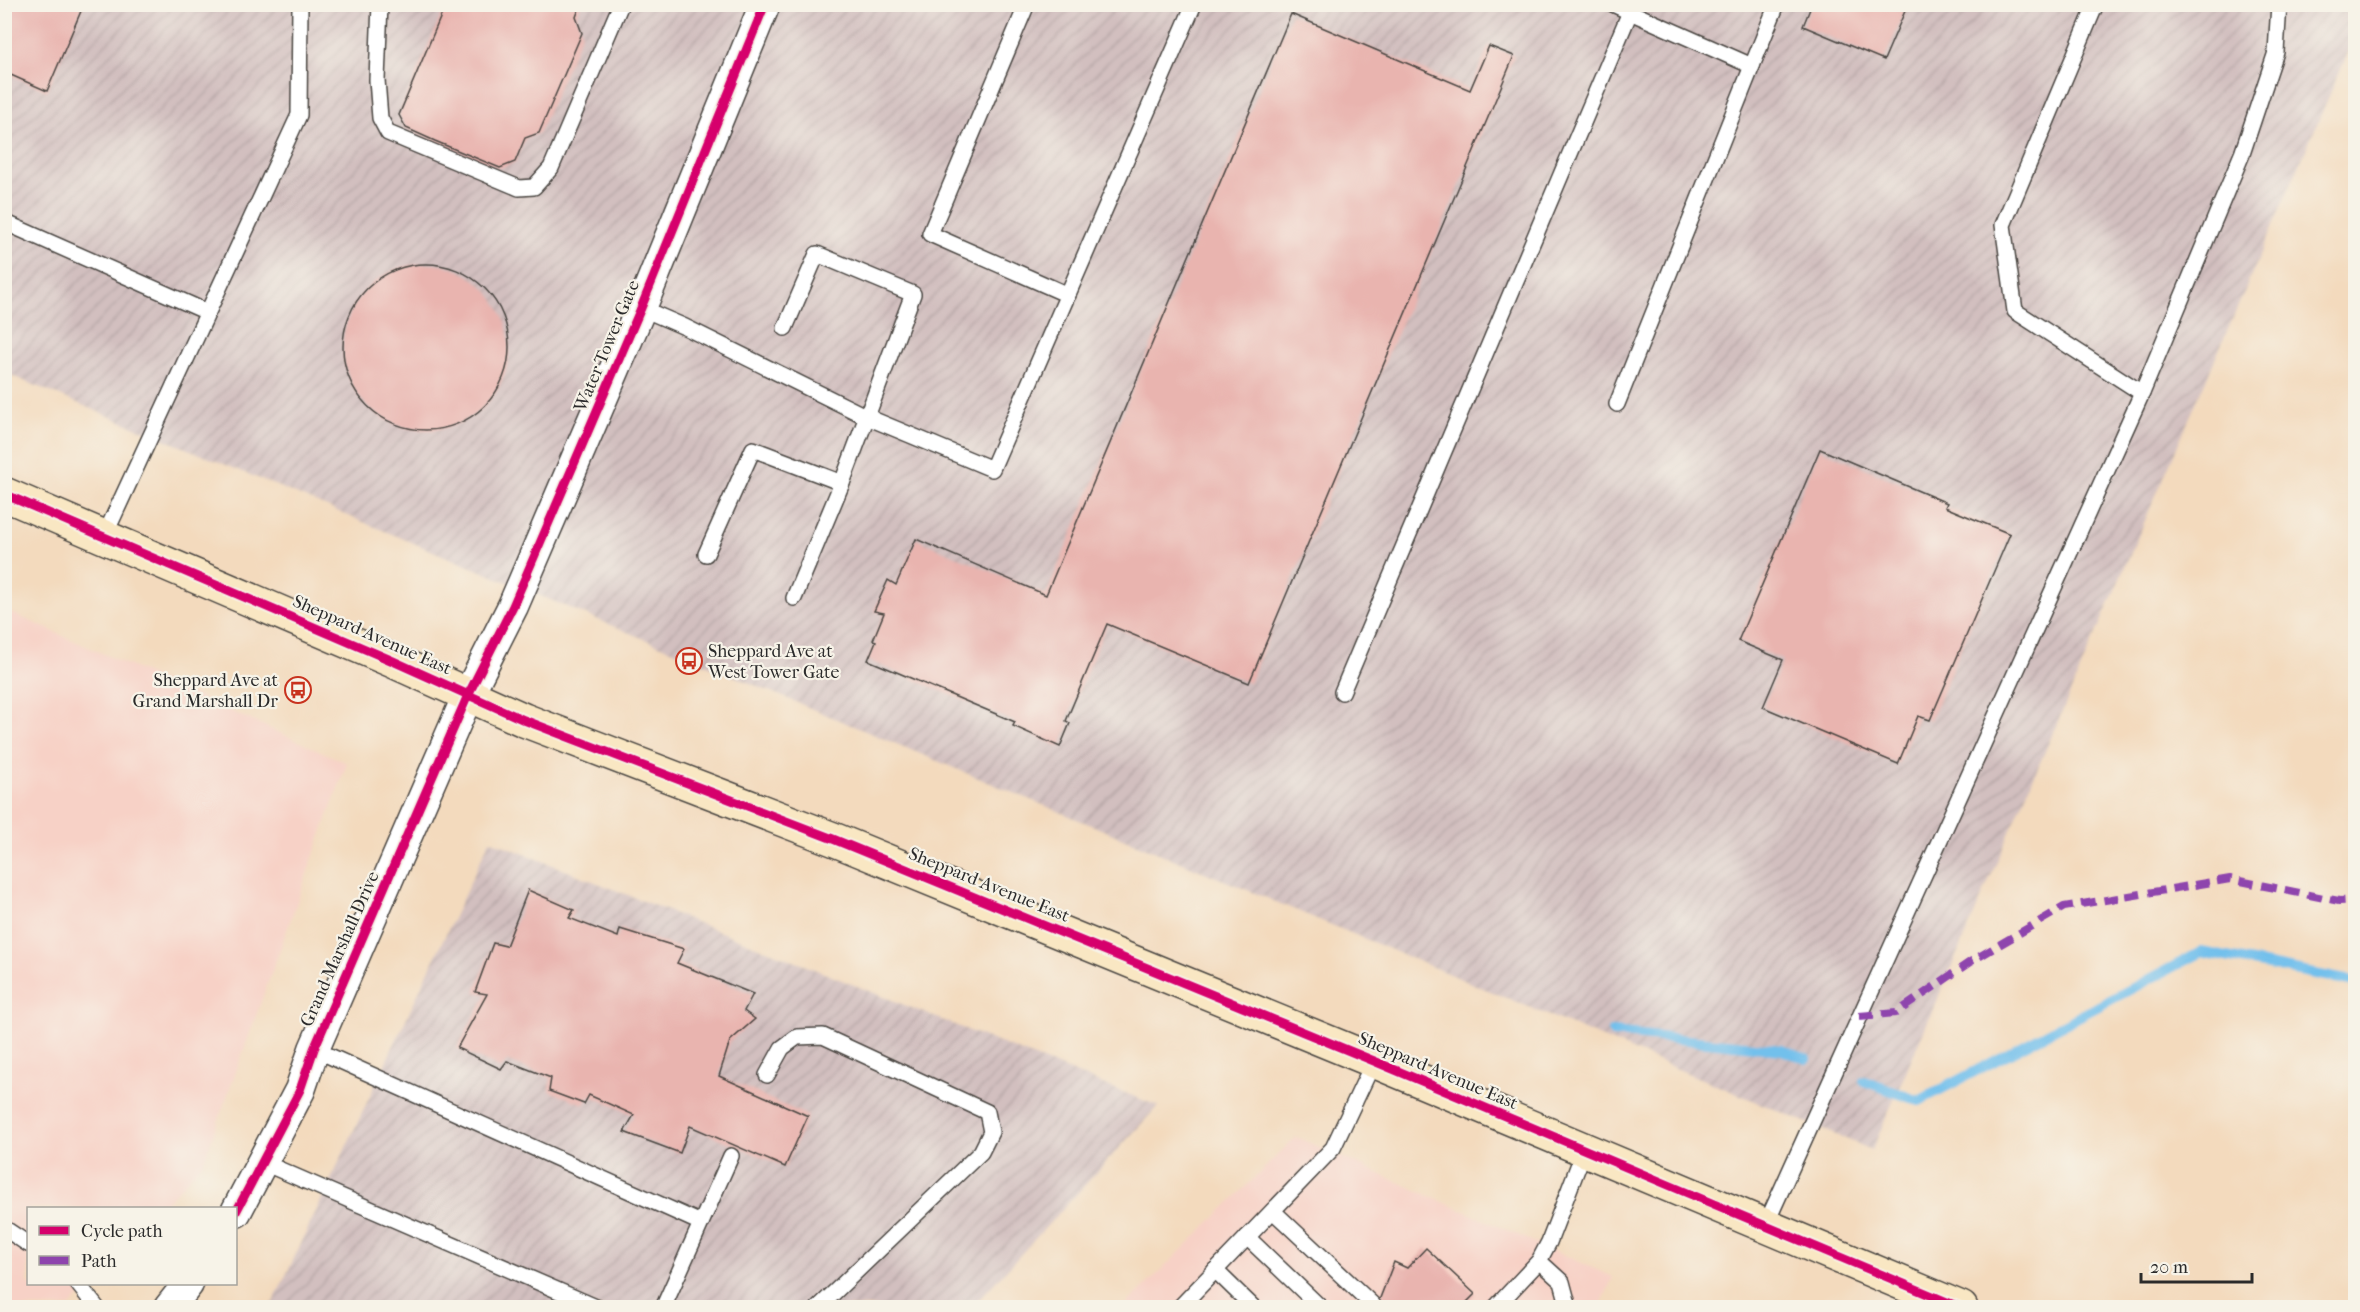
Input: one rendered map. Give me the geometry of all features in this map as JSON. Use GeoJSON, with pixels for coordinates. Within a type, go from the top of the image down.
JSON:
{"type":"FeatureCollection","features":[{"type":"Feature","properties":{"kind":"main road","name":"Sheppard Avenue East"},"geometry":{"type":"LineString","coordinates":[[4,494],[535,724],[832,839],[1374,1061],[1961,1308]]}},
{"type":"Feature","properties":{"kind":"street","name":"Water Tower Gate"},"geometry":{"type":"LineString","coordinates":[[468,695],[513,606],[641,308],[765,4]]}},
{"type":"Feature","properties":{"kind":"street","name":"Grand Marshall Drive"},"geometry":{"type":"LineString","coordinates":[[237,1210],[300,1090],[314,1049],[468,695]]}},
{"type":"Feature","properties":{"kind":"street"},"geometry":{"type":"LineString","coordinates":[[168,1308],[187,1285]]}},
{"type":"Feature","properties":{"kind":"lane"},"geometry":{"type":"LineString","coordinates":[[104,537],[299,116],[300,4]]}},
{"type":"Feature","properties":{"kind":"lane"},"geometry":{"type":"LineString","coordinates":[[380,4],[377,80],[380,118],[388,133],[519,188],[534,187],[551,168],[621,4]]}},
{"type":"Feature","properties":{"kind":"lane"},"geometry":{"type":"LineString","coordinates":[[1027,4],[930,234],[1068,296]]}},
{"type":"Feature","properties":{"kind":"lane"},"geometry":{"type":"LineString","coordinates":[[641,308],[685,327],[867,417],[992,470],[1194,4]]}},
{"type":"Feature","properties":{"kind":"lane"},"geometry":{"type":"LineString","coordinates":[[1613,4],[1752,66]]}},
{"type":"Feature","properties":{"kind":"lane"},"geometry":{"type":"LineString","coordinates":[[1617,404],[1777,4]]}},
{"type":"Feature","properties":{"kind":"lane"},"geometry":{"type":"LineString","coordinates":[[2096,4],[2003,225],[2014,311],[2142,393]]}},
{"type":"Feature","properties":{"kind":"lane"},"geometry":{"type":"LineString","coordinates":[[1766,1224],[2142,393],[2242,154],[2276,52],[2279,4]]}},
{"type":"Feature","properties":{"kind":"lane"},"geometry":{"type":"LineString","coordinates":[[1342,692],[1630,12]]}},
{"type":"Feature","properties":{"kind":"lane"},"geometry":{"type":"LineString","coordinates":[[4,222],[207,312]]}},
{"type":"Feature","properties":{"kind":"lane"},"geometry":{"type":"LineString","coordinates":[[785,328],[817,254],[913,294],[842,483],[794,598]]}},
{"type":"Feature","properties":{"kind":"lane"},"geometry":{"type":"LineString","coordinates":[[706,554],[753,449],[842,483]]}},
{"type":"Feature","properties":{"kind":"lane"},"geometry":{"type":"LineString","coordinates":[[767,1075],[782,1048],[797,1037],[823,1036],[987,1112],[992,1132],[981,1152],[818,1308]]}},
{"type":"Feature","properties":{"kind":"lane"},"geometry":{"type":"LineString","coordinates":[[314,1049],[701,1223]]}},
{"type":"Feature","properties":{"kind":"lane"},"geometry":{"type":"LineString","coordinates":[[1185,1305],[1215,1270],[1334,1148],[1374,1061]]}},
{"type":"Feature","properties":{"kind":"lane"},"geometry":{"type":"LineString","coordinates":[[1495,1308],[1539,1261],[1549,1242],[1584,1151]]}},
{"type":"Feature","properties":{"kind":"lane"},"geometry":{"type":"LineString","coordinates":[[663,1308],[730,1156]]}},
{"type":"Feature","properties":{"kind":"lane"},"geometry":{"type":"LineString","coordinates":[[262,1162],[598,1308]]}},
{"type":"Feature","properties":{"kind":"lane"},"geometry":{"type":"LineString","coordinates":[[1273,1211],[1373,1305]]}},
{"type":"Feature","properties":{"kind":"lane"},"geometry":{"type":"LineString","coordinates":[[4,1228],[27,1243]]}},
{"type":"Feature","properties":{"kind":"lane"},"geometry":{"type":"LineString","coordinates":[[1247,1237],[1321,1308]]}},
{"type":"Feature","properties":{"kind":"lane"},"geometry":{"type":"LineString","coordinates":[[1539,1261],[1562,1282],[1569,1308]]}},
{"type":"Feature","properties":{"kind":"lane"},"geometry":{"type":"LineString","coordinates":[[1215,1270],[1254,1308]]}},
{"type":"Feature","properties":{"kind":"lane"},"geometry":{"type":"LineString","coordinates":[[79,1285],[97,1308]]}},
{"type":"Feature","properties":{"kind":"path"},"geometry":{"type":"LineString","coordinates":[[250,1304],[257,1308]]}},
{"type":"Feature","properties":{"kind":"shaded area"},"geometry":{"type":"Polygon","coordinates":[[[2355,4],[2356,34],[1872,1150],[5,373],[4,5],[2355,4]]]}},
{"type":"Feature","properties":{"kind":"shaded area"},"geometry":{"type":"Polygon","coordinates":[[[5,610],[347,763],[203,1163],[162,1207],[27,1207],[27,1285],[91,1285],[70,1307],[5,1308],[5,610]]]}},
{"type":"Feature","properties":{"kind":"shaded area"},"geometry":{"type":"Polygon","coordinates":[[[490,840],[1158,1106],[972,1307],[268,1308],[274,1301],[490,840]]]}},
{"type":"Feature","properties":{"kind":"shaded area"},"geometry":{"type":"Polygon","coordinates":[[[1296,1137],[1613,1277],[1600,1307],[1123,1308],[1296,1137]]]}},
{"type":"Feature","properties":{"kind":"building"},"geometry":{"type":"Polygon","coordinates":[[[4,4],[84,4],[47,91],[4,72],[4,4]]]}},
{"type":"Feature","properties":{"kind":"building"},"geometry":{"type":"Polygon","coordinates":[[[446,4],[581,4],[576,17],[582,33],[539,133],[525,138],[515,162],[500,168],[406,128],[399,115],[446,4]]]}},
{"type":"Feature","properties":{"kind":"building"},"geometry":{"type":"Polygon","coordinates":[[[1812,4],[1908,4],[1884,60],[1803,26],[1812,4]]]}},
{"type":"Feature","properties":{"kind":"building"},"geometry":{"type":"Polygon","coordinates":[[[1291,14],[1470,90],[1489,46],[1514,56],[1249,683],[1107,624],[1066,721],[1070,723],[1060,747],[1013,726],[1015,722],[868,660],[884,613],[874,611],[888,580],[896,585],[916,539],[1046,595],[1291,14]]]}},
{"type":"Feature","properties":{"kind":"building"},"geometry":{"type":"Polygon","coordinates":[[[426,264],[458,271],[472,278],[484,289],[495,301],[502,315],[509,347],[502,379],[495,393],[484,405],[472,416],[458,423],[426,430],[394,423],[380,416],[368,405],[357,393],[350,379],[343,347],[350,315],[357,301],[368,289],[380,278],[394,271],[426,264]]]}},
{"type":"Feature","properties":{"kind":"building"},"geometry":{"type":"Polygon","coordinates":[[[1820,449],[1947,503],[1945,507],[2010,534],[1930,720],[1918,716],[1898,764],[1763,707],[1783,660],[1738,641],[1820,449]]]}},
{"type":"Feature","properties":{"kind":"building"},"geometry":{"type":"Polygon","coordinates":[[[528,890],[574,910],[569,918],[618,937],[620,929],[684,949],[677,963],[753,994],[744,1011],[755,1019],[730,1041],[719,1076],[808,1116],[785,1167],[690,1126],[680,1153],[624,1132],[634,1115],[589,1095],[584,1104],[549,1091],[551,1078],[507,1061],[501,1069],[457,1048],[487,994],[475,992],[493,943],[506,946],[528,890]]]}},
{"type":"Feature","properties":{"kind":"building"},"geometry":{"type":"Polygon","coordinates":[[[1426,1248],[1475,1294],[1461,1308],[1370,1308],[1380,1298],[1394,1262],[1407,1268],[1426,1248]]]}},
{"type":"Feature","properties":{"kind":"waterway"},"geometry":{"type":"LineString","coordinates":[[1864,1081],[1919,1101],[2201,952],[2356,982]]}},
{"type":"Feature","properties":{"kind":"waterway"},"geometry":{"type":"LineString","coordinates":[[1613,1032],[1782,1050],[1806,1059]]}},
{"type":"Feature","properties":{"kind":"marked path"},"geometry":{"type":"LineString","coordinates":[[1859,1016],[1896,1013],[1970,962],[2064,907],[2230,879],[2339,901],[2356,900]]}},
{"type":"Feature","properties":{"kind":"cycle path"},"geometry":{"type":"LineString","coordinates":[[237,1210],[300,1090],[314,1049],[468,695],[513,606],[641,308],[765,4]]}},
{"type":"Feature","properties":{"kind":"cycle path"},"geometry":{"type":"LineString","coordinates":[[4,494],[393,661],[524,720],[833,839],[1374,1061],[1961,1308]]}},
{"type":"Feature","properties":{"kind":"place","name":"Sheppard Ave at West Tower Gate"},"geometry":{"type":"Point","coordinates":[689,661]}},
{"type":"Feature","properties":{"kind":"place","name":"Sheppard Ave at Grand Marshall Dr"},"geometry":{"type":"Point","coordinates":[298,690]}}]}
